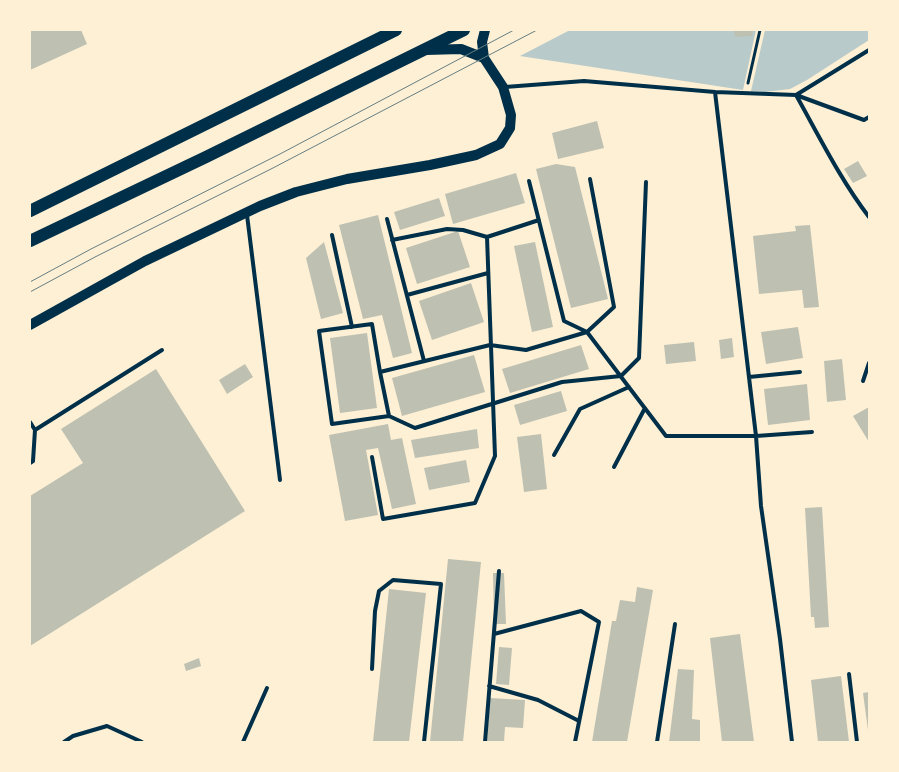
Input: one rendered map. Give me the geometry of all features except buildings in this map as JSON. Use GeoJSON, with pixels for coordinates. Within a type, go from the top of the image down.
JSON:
{"type":"FeatureCollection","features":[{"type":"Feature","properties":{"kind":"main road"},"geometry":{"type":"LineString","coordinates":[[30,210],[396,30]]}},
{"type":"Feature","properties":{"kind":"main road"},"geometry":{"type":"LineString","coordinates":[[30,241],[464,30]]}},
{"type":"Feature","properties":{"kind":"main road"},"geometry":{"type":"LineString","coordinates":[[30,325],[145,260],[246,212],[296,192],[347,179],[476,155],[500,144],[510,128],[511,115],[503,87],[484,58],[482,42],[486,30]]}},
{"type":"Feature","properties":{"kind":"main road"},"geometry":{"type":"LineString","coordinates":[[422,51],[460,49],[484,58]]}},
{"type":"Feature","properties":{"kind":"lane"},"geometry":{"type":"LineString","coordinates":[[796,95],[869,50]]}},
{"type":"Feature","properties":{"kind":"lane"},"geometry":{"type":"LineString","coordinates":[[503,87],[584,81],[715,92],[796,95],[869,122]]}},
{"type":"Feature","properties":{"kind":"lane"},"geometry":{"type":"LineString","coordinates":[[715,92],[756,436],[761,506],[792,742]]}},
{"type":"Feature","properties":{"kind":"lane"},"geometry":{"type":"LineString","coordinates":[[796,95],[838,171],[855,199],[869,217]]}},
{"type":"Feature","properties":{"kind":"lane"},"geometry":{"type":"LineString","coordinates":[[864,120],[869,117]]}},
{"type":"Feature","properties":{"kind":"lane"},"geometry":{"type":"LineString","coordinates":[[380,372],[490,345],[526,350],[587,332],[614,306],[590,179]]}},
{"type":"Feature","properties":{"kind":"lane"},"geometry":{"type":"LineString","coordinates":[[530,181],[564,321],[587,332],[666,436],[756,436],[812,432]]}},
{"type":"Feature","properties":{"kind":"lane"},"geometry":{"type":"LineString","coordinates":[[389,416],[372,324],[318,331],[332,424],[389,416],[415,428],[562,382],[621,376],[639,358],[646,182]]}},
{"type":"Feature","properties":{"kind":"lane"},"geometry":{"type":"LineString","coordinates":[[246,212],[280,480]]}},
{"type":"Feature","properties":{"kind":"lane"},"geometry":{"type":"LineString","coordinates":[[387,219],[424,361]]}},
{"type":"Feature","properties":{"kind":"lane"},"geometry":{"type":"LineString","coordinates":[[392,240],[447,229],[463,230],[487,237],[540,220]]}},
{"type":"Feature","properties":{"kind":"lane"},"geometry":{"type":"LineString","coordinates":[[332,235],[352,327]]}},
{"type":"Feature","properties":{"kind":"lane"},"geometry":{"type":"LineString","coordinates":[[372,457],[383,519],[475,503],[494,456],[487,237]]}},
{"type":"Feature","properties":{"kind":"lane"},"geometry":{"type":"LineString","coordinates":[[407,295],[488,273]]}},
{"type":"Feature","properties":{"kind":"lane"},"geometry":{"type":"LineString","coordinates":[[35,430],[162,350]]}},
{"type":"Feature","properties":{"kind":"lane"},"geometry":{"type":"LineString","coordinates":[[863,381],[869,363]]}},
{"type":"Feature","properties":{"kind":"lane"},"geometry":{"type":"LineString","coordinates":[[749,377],[800,372]]}},
{"type":"Feature","properties":{"kind":"lane"},"geometry":{"type":"LineString","coordinates":[[554,454],[580,409],[629,387]]}},
{"type":"Feature","properties":{"kind":"lane"},"geometry":{"type":"LineString","coordinates":[[614,466],[645,408]]}},
{"type":"Feature","properties":{"kind":"lane"},"geometry":{"type":"LineString","coordinates":[[30,422],[35,430],[33,461],[30,462]]}},
{"type":"Feature","properties":{"kind":"lane"},"geometry":{"type":"LineString","coordinates":[[485,742],[499,571]]}},
{"type":"Feature","properties":{"kind":"lane"},"geometry":{"type":"LineString","coordinates":[[372,669],[375,611],[379,591],[393,580],[441,584],[424,742]]}},
{"type":"Feature","properties":{"kind":"lane"},"geometry":{"type":"LineString","coordinates":[[494,634],[581,611],[600,622],[575,742]]}},
{"type":"Feature","properties":{"kind":"lane"},"geometry":{"type":"LineString","coordinates":[[657,742],[675,624]]}},
{"type":"Feature","properties":{"kind":"lane"},"geometry":{"type":"LineString","coordinates":[[849,674],[857,742]]}},
{"type":"Feature","properties":{"kind":"lane"},"geometry":{"type":"LineString","coordinates":[[489,686],[538,700],[579,721]]}},
{"type":"Feature","properties":{"kind":"lane"},"geometry":{"type":"LineString","coordinates":[[243,742],[267,688]]}},
{"type":"Feature","properties":{"kind":"lane"},"geometry":{"type":"LineString","coordinates":[[64,742],[73,736],[106,726],[142,742]]}},
{"type":"Feature","properties":{"kind":"path"},"geometry":{"type":"LineString","coordinates":[[746,93],[760,30]]}},
{"type":"Feature","properties":{"kind":"shaded area"},"geometry":{"type":"Polygon","coordinates":[[[570,30],[756,30],[743,90],[520,56],[570,30]]]}},
{"type":"Feature","properties":{"kind":"shaded area"},"geometry":{"type":"Polygon","coordinates":[[[765,30],[869,30],[869,40],[790,89],[765,92],[751,91],[765,30]]]}},
{"type":"Feature","properties":{"kind":"tram line"},"geometry":{"type":"LineString","coordinates":[[30,282],[91,249],[280,154],[514,30]]}},
{"type":"Feature","properties":{"kind":"tram line"},"geometry":{"type":"LineString","coordinates":[[30,292],[537,30]]}}]}
